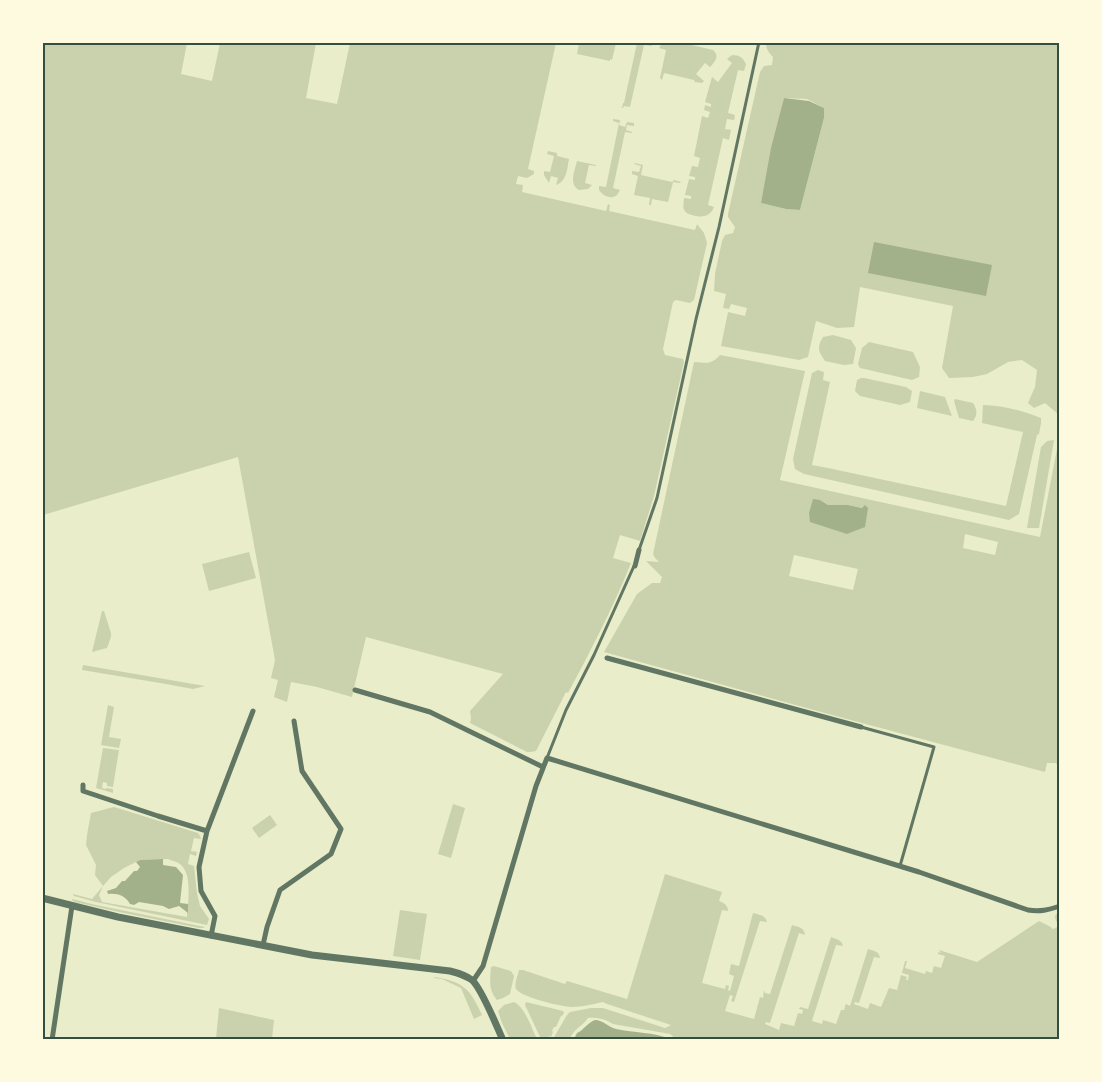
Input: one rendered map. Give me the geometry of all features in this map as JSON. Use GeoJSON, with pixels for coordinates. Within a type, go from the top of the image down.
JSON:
{"type":"FeatureCollection","features":[{"type":"Feature","properties":{"kind":"street"},"geometry":{"type":"LineString","coordinates":[[634,566],[640,550]]}},
{"type":"Feature","properties":{"kind":"street"},"geometry":{"type":"LineString","coordinates":[[607,658],[861,727]]}},
{"type":"Feature","properties":{"kind":"street"},"geometry":{"type":"LineString","coordinates":[[355,690],[430,712],[543,767]]}},
{"type":"Feature","properties":{"kind":"street"},"geometry":{"type":"LineString","coordinates":[[211,936],[214,916],[201,892],[198,867],[207,831],[253,712]]}},
{"type":"Feature","properties":{"kind":"street"},"geometry":{"type":"LineString","coordinates":[[263,945],[280,890],[331,854],[341,830],[302,772],[294,721]]}},
{"type":"Feature","properties":{"kind":"street"},"geometry":{"type":"LineString","coordinates":[[472,981],[483,966],[536,786],[547,758],[900,866],[1028,910],[1038,912],[1060,906]]}},
{"type":"Feature","properties":{"kind":"street"},"geometry":{"type":"LineString","coordinates":[[83,785],[83,791],[207,831]]}},
{"type":"Feature","properties":{"kind":"street"},"geometry":{"type":"LineString","coordinates":[[42,898],[118,917],[320,956],[450,971],[463,975],[476,984],[502,1040]]}},
{"type":"Feature","properties":{"kind":"street"},"geometry":{"type":"LineString","coordinates":[[52,1040],[72,906]]}},
{"type":"Feature","properties":{"kind":"lane"},"geometry":{"type":"LineString","coordinates":[[640,550],[657,498],[759,42]]}},
{"type":"Feature","properties":{"kind":"lane"},"geometry":{"type":"LineString","coordinates":[[547,758],[566,710],[634,566]]}},
{"type":"Feature","properties":{"kind":"lane"},"geometry":{"type":"LineString","coordinates":[[861,727],[934,747],[900,866]]}},
{"type":"Feature","properties":{"kind":"shaded area"},"geometry":{"type":"Polygon","coordinates":[[[42,43],[187,43],[181,74],[212,81],[220,43],[316,43],[306,98],[337,104],[350,43],[556,43],[528,169],[534,171],[534,174],[527,178],[518,176],[516,184],[523,185],[522,192],[606,211],[608,204],[610,205],[609,211],[695,230],[697,224],[704,233],[707,243],[694,300],[690,303],[676,300],[673,302],[663,349],[665,355],[683,359],[684,362],[654,496],[640,541],[620,535],[613,558],[631,563],[593,645],[568,693],[566,692],[536,751],[527,752],[470,723],[470,711],[503,674],[366,637],[352,697],[291,682],[287,702],[274,697],[278,680],[271,678],[275,660],[238,457],[43,515],[42,43]]]}},
{"type":"Feature","properties":{"kind":"shaded area"},"geometry":{"type":"Polygon","coordinates":[[[579,43],[616,43],[612,60],[577,54],[579,43]]]}},
{"type":"Feature","properties":{"kind":"shaded area"},"geometry":{"type":"Polygon","coordinates":[[[637,43],[652,43],[652,46],[644,45],[630,107],[624,106],[622,108],[637,43]]]}},
{"type":"Feature","properties":{"kind":"shaded area"},"geometry":{"type":"Polygon","coordinates":[[[662,43],[683,43],[713,50],[716,54],[714,63],[710,67],[705,63],[696,74],[704,81],[702,83],[695,82],[694,80],[664,73],[662,80],[660,78],[666,50],[659,48],[662,43]]]}},
{"type":"Feature","properties":{"kind":"shaded area"},"geometry":{"type":"Polygon","coordinates":[[[766,43],[1059,43],[1059,415],[1045,403],[1034,408],[1028,403],[1035,387],[1037,370],[1022,360],[1008,362],[987,374],[973,377],[949,378],[942,368],[953,306],[860,287],[854,327],[837,328],[816,321],[808,357],[799,360],[721,346],[728,312],[745,316],[747,308],[731,304],[729,309],[723,308],[726,294],[714,291],[715,274],[722,241],[725,235],[733,233],[735,227],[728,214],[760,72],[764,66],[772,65],[773,57],[766,43]],[[784,98],[761,203],[800,210],[824,118],[824,108],[807,99],[784,98]]]}},
{"type":"Feature","properties":{"kind":"shaded area"},"geometry":{"type":"Polygon","coordinates":[[[732,55],[741,57],[746,64],[744,71],[738,70],[728,113],[735,115],[734,120],[727,119],[725,129],[731,130],[729,140],[723,138],[708,205],[714,207],[708,215],[696,216],[687,213],[683,205],[684,198],[691,199],[691,196],[685,195],[689,179],[695,180],[695,177],[689,176],[692,166],[698,167],[700,158],[694,156],[702,116],[708,118],[710,112],[704,110],[705,105],[711,107],[711,104],[705,102],[712,77],[718,82],[732,63],[727,59],[732,55]]]}},
{"type":"Feature","properties":{"kind":"shaded area"},"geometry":{"type":"Polygon","coordinates":[[[784,98],[809,101],[824,108],[824,118],[800,210],[761,203],[771,148],[784,98]]]}},
{"type":"Feature","properties":{"kind":"shaded area"},"geometry":{"type":"Polygon","coordinates":[[[613,119],[620,120],[619,125],[625,127],[627,122],[634,123],[634,126],[627,125],[626,130],[632,133],[625,132],[613,188],[620,190],[617,195],[610,197],[605,196],[599,190],[599,186],[606,187],[619,123],[613,121],[613,119]]]}},
{"type":"Feature","properties":{"kind":"shaded area"},"geometry":{"type":"Polygon","coordinates":[[[548,151],[569,159],[564,178],[556,185],[558,178],[551,176],[549,183],[544,175],[544,171],[550,172],[554,156],[547,154],[548,151]]]}},
{"type":"Feature","properties":{"kind":"shaded area"},"geometry":{"type":"Polygon","coordinates":[[[577,161],[596,165],[589,165],[585,183],[592,185],[588,189],[579,190],[574,184],[573,177],[577,161]]]}},
{"type":"Feature","properties":{"kind":"shaded area"},"geometry":{"type":"Polygon","coordinates":[[[635,163],[643,165],[641,175],[672,182],[674,180],[681,182],[673,182],[668,202],[652,199],[651,205],[649,205],[650,198],[634,195],[638,176],[632,174],[632,171],[639,172],[641,166],[635,163]]]}},
{"type":"Feature","properties":{"kind":"shaded area"},"geometry":{"type":"Polygon","coordinates":[[[874,242],[992,265],[986,296],[868,273],[874,242]]]}},
{"type":"Feature","properties":{"kind":"shaded area"},"geometry":{"type":"Polygon","coordinates":[[[833,335],[851,340],[856,348],[853,364],[844,365],[825,361],[819,347],[823,337],[833,335]]]}},
{"type":"Feature","properties":{"kind":"shaded area"},"geometry":{"type":"Polygon","coordinates":[[[869,342],[913,352],[920,367],[919,377],[912,380],[860,368],[858,364],[862,348],[869,342]]]}},
{"type":"Feature","properties":{"kind":"shaded area"},"geometry":{"type":"Polygon","coordinates":[[[720,355],[805,371],[780,480],[1040,537],[1059,439],[1059,767],[1056,763],[1047,763],[1045,772],[604,652],[637,594],[652,583],[660,583],[662,577],[646,561],[659,562],[653,554],[694,362],[708,363],[720,355]],[[820,500],[809,513],[863,508],[848,505],[828,505],[820,500]],[[965,534],[963,548],[995,555],[998,542],[965,534]],[[794,555],[789,576],[853,590],[858,569],[794,555]]]}},
{"type":"Feature","properties":{"kind":"shaded area"},"geometry":{"type":"Polygon","coordinates":[[[818,370],[824,372],[823,380],[830,382],[812,465],[1006,506],[1023,432],[982,423],[983,405],[1012,409],[1041,418],[1039,434],[1037,435],[1019,514],[1009,520],[804,474],[795,469],[793,459],[812,373],[818,370]]]}},
{"type":"Feature","properties":{"kind":"shaded area"},"geometry":{"type":"Polygon","coordinates":[[[861,378],[906,387],[912,391],[910,402],[900,405],[860,396],[855,391],[857,380],[861,378]]]}},
{"type":"Feature","properties":{"kind":"shaded area"},"geometry":{"type":"Polygon","coordinates":[[[920,391],[945,397],[952,416],[917,408],[920,391]]]}},
{"type":"Feature","properties":{"kind":"shaded area"},"geometry":{"type":"Polygon","coordinates":[[[955,399],[973,403],[976,417],[973,421],[959,418],[955,399]]]}},
{"type":"Feature","properties":{"kind":"shaded area"},"geometry":{"type":"Polygon","coordinates":[[[1054,440],[1039,528],[1027,528],[1041,447],[1047,441],[1054,440]]]}},
{"type":"Feature","properties":{"kind":"shaded area"},"geometry":{"type":"Polygon","coordinates":[[[813,499],[820,500],[828,505],[848,505],[862,508],[865,505],[868,508],[865,527],[847,534],[810,522],[809,513],[813,499]]]}},
{"type":"Feature","properties":{"kind":"shaded area"},"geometry":{"type":"Polygon","coordinates":[[[249,552],[256,578],[209,591],[202,564],[249,552]]]}},
{"type":"Feature","properties":{"kind":"shaded area"},"geometry":{"type":"Polygon","coordinates":[[[102,611],[104,611],[111,637],[107,648],[92,652],[102,611]]]}},
{"type":"Feature","properties":{"kind":"shaded area"},"geometry":{"type":"Polygon","coordinates":[[[83,665],[205,686],[193,689],[82,670],[83,665]]]}},
{"type":"Feature","properties":{"kind":"shaded area"},"geometry":{"type":"Polygon","coordinates":[[[108,705],[114,707],[109,737],[121,739],[119,748],[101,745],[108,705]]]}},
{"type":"Feature","properties":{"kind":"shaded area"},"geometry":{"type":"Polygon","coordinates":[[[103,748],[119,750],[113,787],[107,786],[107,783],[103,782],[102,788],[113,789],[113,793],[96,788],[103,748]]]}},
{"type":"Feature","properties":{"kind":"shaded area"},"geometry":{"type":"Polygon","coordinates":[[[453,804],[465,808],[451,858],[438,854],[453,804]]]}},
{"type":"Feature","properties":{"kind":"shaded area"},"geometry":{"type":"Polygon","coordinates":[[[114,807],[198,833],[201,839],[194,838],[191,851],[197,852],[196,856],[190,854],[188,864],[194,866],[200,906],[209,919],[207,925],[74,896],[73,894],[92,899],[103,886],[95,875],[96,865],[86,845],[91,813],[114,807]],[[168,859],[140,860],[111,877],[103,886],[99,895],[102,902],[187,917],[189,890],[187,876],[185,870],[178,863],[168,859]]]}},
{"type":"Feature","properties":{"kind":"shaded area"},"geometry":{"type":"Polygon","coordinates":[[[270,815],[277,825],[259,838],[252,828],[270,815]]]}},
{"type":"Feature","properties":{"kind":"shaded area"},"geometry":{"type":"Polygon","coordinates":[[[163,859],[163,865],[176,867],[183,875],[180,903],[188,904],[188,913],[179,906],[169,909],[163,906],[139,902],[134,905],[130,904],[126,898],[120,895],[108,894],[107,891],[116,888],[134,871],[137,871],[140,867],[136,862],[140,860],[163,859]]]}},
{"type":"Feature","properties":{"kind":"shaded area"},"geometry":{"type":"Polygon","coordinates":[[[665,874],[722,892],[719,901],[724,903],[728,911],[722,910],[702,983],[725,989],[726,985],[729,986],[728,990],[730,991],[734,976],[729,974],[731,964],[739,966],[753,913],[762,916],[767,922],[760,921],[734,1002],[731,1001],[733,996],[730,995],[725,1011],[754,1019],[760,997],[763,998],[764,990],[765,993],[770,994],[792,925],[803,930],[805,935],[799,933],[770,1023],[766,1022],[765,1024],[779,1030],[781,1023],[794,1026],[798,1013],[802,1014],[803,1010],[799,1009],[800,1007],[808,1009],[831,937],[840,941],[843,946],[836,945],[812,1021],[822,1024],[823,1020],[836,1024],[841,1010],[844,1010],[846,1003],[850,1006],[868,949],[877,953],[880,958],[874,957],[859,1003],[855,1002],[854,1004],[868,1009],[870,1003],[881,1007],[889,988],[897,990],[901,975],[907,977],[906,980],[908,980],[909,975],[902,973],[905,961],[907,961],[905,968],[925,974],[926,971],[932,973],[934,966],[941,968],[945,956],[938,954],[938,952],[941,953],[939,950],[977,962],[1039,921],[1052,929],[1056,928],[1059,924],[1059,1039],[677,1040],[670,1034],[613,1024],[601,1019],[588,1018],[570,1039],[553,1039],[570,1012],[591,1008],[603,1008],[665,1028],[671,1025],[603,1002],[567,1007],[533,998],[516,989],[519,970],[523,970],[565,984],[567,981],[627,999],[665,874]]]}},
{"type":"Feature","properties":{"kind":"shaded area"},"geometry":{"type":"Polygon","coordinates":[[[72,899],[205,927],[199,928],[119,912],[75,902],[72,899]]]}},
{"type":"Feature","properties":{"kind":"shaded area"},"geometry":{"type":"Polygon","coordinates":[[[400,910],[427,914],[420,960],[393,956],[400,910]]]}},
{"type":"Feature","properties":{"kind":"shaded area"},"geometry":{"type":"Polygon","coordinates":[[[1059,911],[1059,924],[1055,916],[1059,911]]]}},
{"type":"Feature","properties":{"kind":"shaded area"},"geometry":{"type":"Polygon","coordinates":[[[494,966],[511,971],[514,976],[510,994],[497,1000],[490,984],[491,967],[494,966]]]}},
{"type":"Feature","properties":{"kind":"shaded area"},"geometry":{"type":"Polygon","coordinates":[[[435,977],[453,981],[465,988],[474,999],[482,1015],[474,1019],[461,988],[435,977]]]}},
{"type":"Feature","properties":{"kind":"shaded area"},"geometry":{"type":"Polygon","coordinates":[[[514,1002],[522,1008],[537,1039],[510,1039],[498,1011],[504,1005],[514,1002]]]}},
{"type":"Feature","properties":{"kind":"shaded area"},"geometry":{"type":"Polygon","coordinates":[[[526,1002],[563,1011],[564,1013],[556,1027],[554,1027],[551,1037],[541,1039],[525,1005],[526,1002]]]}},
{"type":"Feature","properties":{"kind":"shaded area"},"geometry":{"type":"Polygon","coordinates":[[[219,1008],[274,1020],[272,1039],[216,1039],[219,1008]]]}},
{"type":"Feature","properties":{"kind":"shaded area"},"geometry":{"type":"Polygon","coordinates":[[[595,1020],[616,1029],[657,1035],[670,1039],[572,1039],[595,1020]]]}}]}
